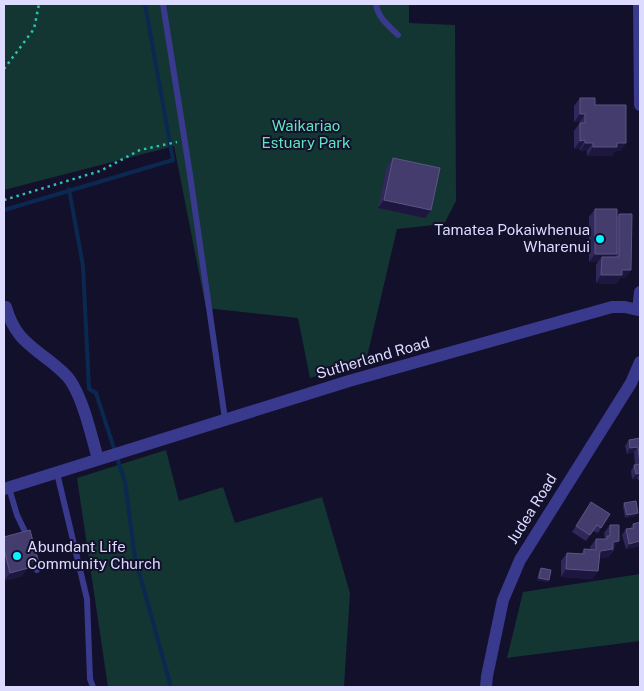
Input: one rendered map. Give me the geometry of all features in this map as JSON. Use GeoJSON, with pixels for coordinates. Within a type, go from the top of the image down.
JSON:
{"type":"FeatureCollection","features":[{"type":"Feature","properties":{"kind":"street"},"geometry":{"type":"LineString","coordinates":[[639,4],[640,104]]}},
{"type":"Feature","properties":{"kind":"street"},"geometry":{"type":"LineString","coordinates":[[639,311],[640,292]]}},
{"type":"Feature","properties":{"kind":"street"},"geometry":{"type":"LineString","coordinates":[[6,307],[18,335],[71,381],[83,408],[98,459]]}},
{"type":"Feature","properties":{"kind":"street","name":"Sutherland Road"},"geometry":{"type":"LineString","coordinates":[[6,488],[349,381],[612,307],[625,307],[639,311]]}},
{"type":"Feature","properties":{"kind":"street","name":"Judea Road"},"geometry":{"type":"LineString","coordinates":[[486,687],[503,600],[520,560],[631,383],[640,362]]}},
{"type":"Feature","properties":{"kind":"lane"},"geometry":{"type":"LineString","coordinates":[[163,4],[225,419]]}},
{"type":"Feature","properties":{"kind":"lane"},"geometry":{"type":"LineString","coordinates":[[376,4],[377,12],[384,22],[398,35]]}},
{"type":"Feature","properties":{"kind":"lane"},"geometry":{"type":"LineString","coordinates":[[57,472],[87,599],[90,679],[93,687]]}},
{"type":"Feature","properties":{"kind":"lane"},"geometry":{"type":"LineString","coordinates":[[6,488],[32,549],[37,570]]}},
{"type":"Feature","properties":{"kind":"path"},"geometry":{"type":"LineString","coordinates":[[4,69],[34,29],[39,4]]}},
{"type":"Feature","properties":{"kind":"path"},"geometry":{"type":"LineString","coordinates":[[4,200],[100,171],[140,150],[163,145]]}},
{"type":"Feature","properties":{"kind":"green space","name":"Waikariao Estuary Park"},"geometry":{"type":"Polygon","coordinates":[[[4,4],[409,4],[409,23],[455,25],[456,201],[444,224],[397,229],[366,361],[310,378],[298,318],[206,308],[174,146],[4,190],[4,4]]]}},
{"type":"Feature","properties":{"kind":"green space"},"geometry":{"type":"Polygon","coordinates":[[[166,450],[179,501],[223,487],[235,523],[322,497],[350,593],[344,687],[108,687],[77,478],[166,450]]]}},
{"type":"Feature","properties":{"kind":"green space"},"geometry":{"type":"Polygon","coordinates":[[[640,574],[640,641],[507,658],[523,592],[640,574]]]}},
{"type":"Feature","properties":{"kind":"building"},"geometry":{"type":"Polygon","coordinates":[[[580,98],[595,98],[595,105],[626,105],[626,143],[617,143],[617,147],[593,147],[593,143],[585,143],[585,140],[580,141],[580,123],[585,123],[585,114],[580,114],[580,98]]]}},
{"type":"Feature","properties":{"kind":"building"},"geometry":{"type":"Polygon","coordinates":[[[393,158],[440,168],[431,210],[384,200],[393,158]]]}},
{"type":"Feature","properties":{"kind":"building","name":"Tamatea Pokaiwhenua Wharenui"},"geometry":{"type":"Polygon","coordinates":[[[595,209],[617,209],[617,254],[595,254],[595,209]]]}},
{"type":"Feature","properties":{"kind":"building"},"geometry":{"type":"Polygon","coordinates":[[[619,214],[632,214],[631,270],[622,270],[622,275],[601,275],[602,257],[619,257],[619,214]]]}},
{"type":"Feature","properties":{"kind":"building"},"geometry":{"type":"Polygon","coordinates":[[[640,438],[640,464],[638,447],[630,448],[629,440],[640,438]]]}},
{"type":"Feature","properties":{"kind":"building"},"geometry":{"type":"Polygon","coordinates":[[[640,464],[640,473],[636,474],[634,465],[640,464]]]}},
{"type":"Feature","properties":{"kind":"building"},"geometry":{"type":"Polygon","coordinates":[[[636,501],[638,513],[627,515],[624,503],[636,501]]]}},
{"type":"Feature","properties":{"kind":"building"},"geometry":{"type":"Polygon","coordinates":[[[591,502],[610,514],[601,528],[597,525],[590,535],[576,526],[591,502]]]}},
{"type":"Feature","properties":{"kind":"building"},"geometry":{"type":"Polygon","coordinates":[[[640,522],[640,541],[629,544],[626,529],[634,528],[633,524],[640,522]]]}},
{"type":"Feature","properties":{"kind":"building"},"geometry":{"type":"Polygon","coordinates":[[[610,525],[619,525],[619,541],[613,542],[613,549],[600,551],[598,571],[566,569],[567,553],[584,554],[584,549],[596,550],[596,539],[607,539],[607,536],[610,536],[610,525]]]}},
{"type":"Feature","properties":{"kind":"building","name":"Abundant Life Community Church"},"geometry":{"type":"Polygon","coordinates":[[[30,530],[38,560],[26,563],[28,568],[10,573],[4,549],[4,537],[30,530]]]}},
{"type":"Feature","properties":{"kind":"building"},"geometry":{"type":"Polygon","coordinates":[[[541,568],[551,570],[549,580],[539,578],[541,568]]]}},
{"type":"Feature","properties":{"kind":"waterway"},"geometry":{"type":"LineString","coordinates":[[4,210],[173,160],[145,4]]}},
{"type":"Feature","properties":{"kind":"waterway"},"geometry":{"type":"LineString","coordinates":[[69,189],[83,266],[89,389],[96,393],[125,482],[135,558],[171,687]]}},
{"type":"Feature","properties":{"kind":"place","name":"Tamatea Pokaiwhenua Wharenui"},"geometry":{"type":"Point","coordinates":[600,239]}},
{"type":"Feature","properties":{"kind":"place","name":"Abundant Life Community Church"},"geometry":{"type":"Point","coordinates":[17,556]}}]}
